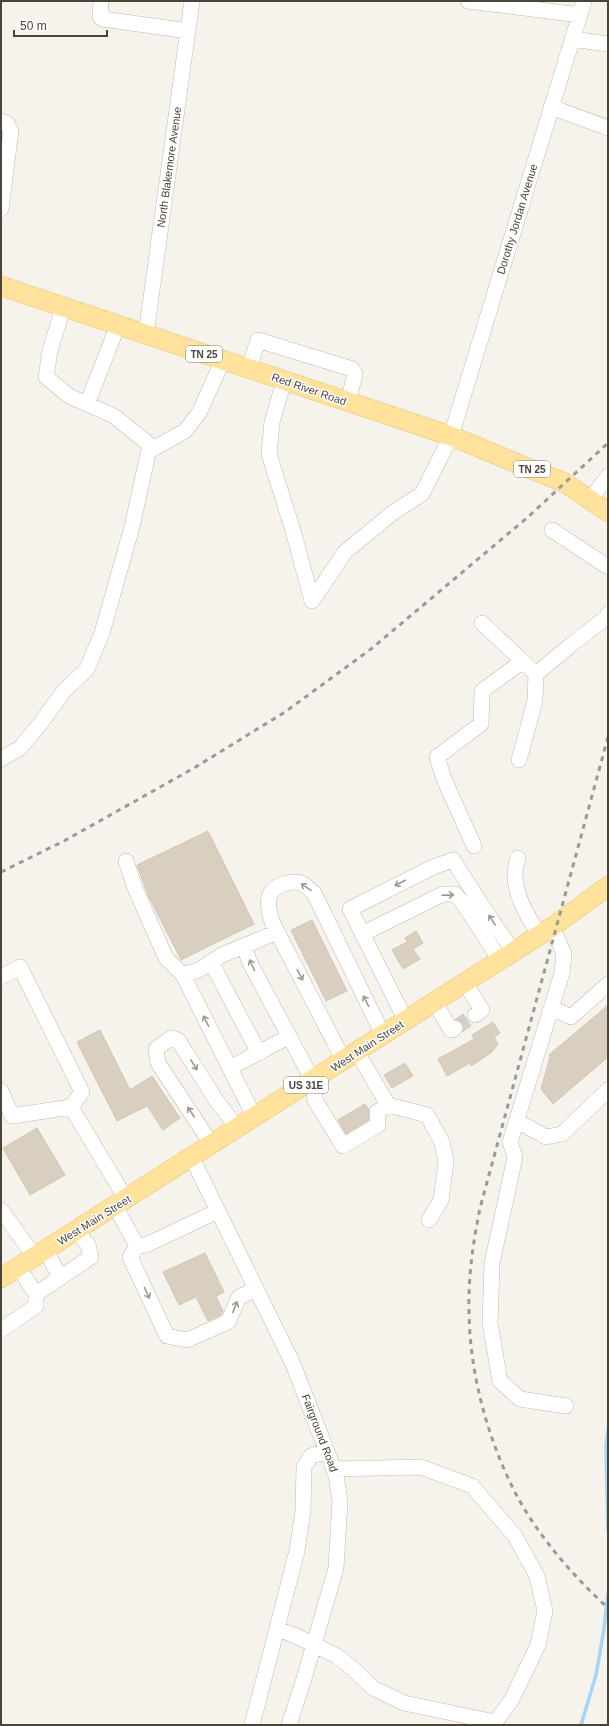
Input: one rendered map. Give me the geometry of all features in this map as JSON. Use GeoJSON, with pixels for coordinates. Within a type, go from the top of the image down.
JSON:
{"type":"FeatureCollection","features":[{"type":"Feature","properties":{"kind":"main road","name":"Red River Road"},"geometry":{"type":"LineString","coordinates":[[1,286],[63,308],[146,334],[450,436],[565,483],[602,488],[608,512]]}},
{"type":"Feature","properties":{"kind":"main road","name":"West Main Street"},"geometry":{"type":"LineString","coordinates":[[1,1278],[255,1118],[546,931],[608,886]]}},
{"type":"Feature","properties":{"kind":"street"},"geometry":{"type":"LineString","coordinates":[[101,1],[99,14],[100,18],[188,31]]}},
{"type":"Feature","properties":{"kind":"street","name":"North Blakemore Avenue"},"geometry":{"type":"LineString","coordinates":[[146,334],[192,1]]}},
{"type":"Feature","properties":{"kind":"street"},"geometry":{"type":"LineString","coordinates":[[468,1],[582,8]]}},
{"type":"Feature","properties":{"kind":"street","name":"Dorothy Jordan Avenue"},"geometry":{"type":"LineString","coordinates":[[284,381],[272,422],[269,454],[294,534],[312,601],[345,552],[395,511],[422,494],[450,436],[582,8]]}},
{"type":"Feature","properties":{"kind":"street"},"geometry":{"type":"LineString","coordinates":[[572,39],[608,44]]}},
{"type":"Feature","properties":{"kind":"street"},"geometry":{"type":"LineString","coordinates":[[551,107],[608,128]]}},
{"type":"Feature","properties":{"kind":"street"},"geometry":{"type":"LineString","coordinates":[[1,121],[7,123],[11,131],[1,209]]}},
{"type":"Feature","properties":{"kind":"street"},"geometry":{"type":"LineString","coordinates":[[1,759],[20,748],[64,691],[87,669],[102,633],[132,527],[150,445],[114,416],[69,396],[46,377],[50,351],[63,308]]}},
{"type":"Feature","properties":{"kind":"street"},"geometry":{"type":"LineString","coordinates":[[87,404],[118,325]]}},
{"type":"Feature","properties":{"kind":"street"},"geometry":{"type":"LineString","coordinates":[[249,369],[258,340],[352,369],[355,374],[348,402]]}},
{"type":"Feature","properties":{"kind":"street"},"geometry":{"type":"LineString","coordinates":[[149,451],[185,431],[199,413],[223,360]]}},
{"type":"Feature","properties":{"kind":"street"},"geometry":{"type":"LineString","coordinates":[[552,530],[608,567]]}},
{"type":"Feature","properties":{"kind":"street"},"geometry":{"type":"LineString","coordinates":[[536,674],[607,617],[608,614]]}},
{"type":"Feature","properties":{"kind":"street"},"geometry":{"type":"LineString","coordinates":[[482,623],[536,674],[535,701],[519,760]]}},
{"type":"Feature","properties":{"kind":"street"},"geometry":{"type":"LineString","coordinates":[[474,846],[444,779],[437,757],[481,724],[482,691],[523,661]]}},
{"type":"Feature","properties":{"kind":"street"},"geometry":{"type":"LineString","coordinates":[[518,858],[514,876],[527,917],[546,931],[564,954],[562,973],[552,1008],[510,1142],[515,1157],[492,1263],[490,1323],[500,1381],[520,1399],[566,1406]]}},
{"type":"Feature","properties":{"kind":"street"},"geometry":{"type":"LineString","coordinates":[[406,1021],[350,909],[433,867],[453,860],[492,922],[507,956]]}},
{"type":"Feature","properties":{"kind":"street"},"geometry":{"type":"LineString","coordinates":[[126,861],[135,888],[166,958],[183,975],[255,1118]]}},
{"type":"Feature","properties":{"kind":"street"},"geometry":{"type":"LineString","coordinates":[[383,1036],[314,893],[302,883],[289,882],[269,894],[268,903],[272,922],[277,932],[351,1056],[388,1105],[427,1116],[442,1142],[446,1162],[441,1200],[429,1220]]}},
{"type":"Feature","properties":{"kind":"street"},"geometry":{"type":"LineString","coordinates":[[362,934],[443,894],[455,894],[507,956]]}},
{"type":"Feature","properties":{"kind":"street"},"geometry":{"type":"LineString","coordinates":[[183,975],[199,970],[222,955],[277,932]]}},
{"type":"Feature","properties":{"kind":"street"},"geometry":{"type":"LineString","coordinates":[[244,946],[250,963],[288,1037],[313,1081],[315,1100],[343,1146],[378,1125],[377,1112],[388,1105]]}},
{"type":"Feature","properties":{"kind":"street"},"geometry":{"type":"LineString","coordinates":[[210,962],[259,1053]]}},
{"type":"Feature","properties":{"kind":"street"},"geometry":{"type":"LineString","coordinates":[[1,977],[20,967],[82,1092],[72,1106],[12,1116],[1,1091]]}},
{"type":"Feature","properties":{"kind":"street"},"geometry":{"type":"LineString","coordinates":[[465,983],[482,1010],[475,1014]]}},
{"type":"Feature","properties":{"kind":"street"},"geometry":{"type":"LineString","coordinates":[[552,1008],[572,1017],[608,984]]}},
{"type":"Feature","properties":{"kind":"street"},"geometry":{"type":"LineString","coordinates":[[435,1002],[451,1030],[454,1028]]}},
{"type":"Feature","properties":{"kind":"street"},"geometry":{"type":"LineString","coordinates":[[230,1068],[288,1037]]}},
{"type":"Feature","properties":{"kind":"street"},"geometry":{"type":"LineString","coordinates":[[212,1145],[158,1063],[156,1049],[171,1038],[178,1040],[216,1100],[238,1128]]}},
{"type":"Feature","properties":{"kind":"street"},"geometry":{"type":"LineString","coordinates":[[517,1121],[546,1137],[562,1134],[608,1090]]}},
{"type":"Feature","properties":{"kind":"street"},"geometry":{"type":"LineString","coordinates":[[72,1106],[121,1203],[133,1252],[167,1336],[187,1340],[228,1322],[239,1297],[256,1288]]}},
{"type":"Feature","properties":{"kind":"street","name":"Fairground Road"},"geometry":{"type":"LineString","coordinates":[[192,1158],[293,1364],[334,1469],[340,1501],[336,1568],[314,1646],[289,1725]]}},
{"type":"Feature","properties":{"kind":"street"},"geometry":{"type":"LineString","coordinates":[[1,1210],[40,1253],[60,1278]]}},
{"type":"Feature","properties":{"kind":"street"},"geometry":{"type":"LineString","coordinates":[[133,1252],[218,1211]]}},
{"type":"Feature","properties":{"kind":"street"},"geometry":{"type":"LineString","coordinates":[[36,1294],[91,1257],[88,1245],[76,1230]]}},
{"type":"Feature","properties":{"kind":"street"},"geometry":{"type":"LineString","coordinates":[[1,1330],[36,1306],[36,1294],[18,1267]]}},
{"type":"Feature","properties":{"kind":"street"},"geometry":{"type":"LineString","coordinates":[[252,1725],[297,1551],[303,1511],[304,1467],[311,1456],[327,1451]]}},
{"type":"Feature","properties":{"kind":"street"},"geometry":{"type":"LineString","coordinates":[[277,1629],[294,1635],[337,1656],[352,1667],[373,1688],[404,1703],[495,1724],[511,1700],[538,1645],[545,1611],[537,1576],[514,1536],[472,1486],[421,1466],[334,1469]]}},
{"type":"Feature","properties":{"kind":"building"},"geometry":{"type":"Polygon","coordinates":[[[208,831],[254,924],[181,960],[148,895],[137,865],[208,831]]]}},
{"type":"Feature","properties":{"kind":"building"},"geometry":{"type":"Polygon","coordinates":[[[312,920],[347,991],[326,1001],[291,930],[312,920]]]}},
{"type":"Feature","properties":{"kind":"building"},"geometry":{"type":"Polygon","coordinates":[[[416,931],[423,943],[413,949],[420,959],[403,969],[392,950],[407,942],[405,938],[416,931]]]}},
{"type":"Feature","properties":{"kind":"building"},"geometry":{"type":"Polygon","coordinates":[[[608,1005],[608,1057],[553,1104],[541,1089],[550,1057],[549,1055],[608,1005]]]}},
{"type":"Feature","properties":{"kind":"building"},"geometry":{"type":"Polygon","coordinates":[[[493,1022],[500,1033],[494,1037],[498,1044],[492,1052],[471,1066],[470,1063],[447,1076],[438,1059],[474,1039],[472,1035],[493,1022]]]}},
{"type":"Feature","properties":{"kind":"building"},"geometry":{"type":"Polygon","coordinates":[[[100,1030],[130,1090],[152,1076],[180,1118],[163,1130],[147,1106],[117,1121],[77,1042],[100,1030]]]}},
{"type":"Feature","properties":{"kind":"building"},"geometry":{"type":"Polygon","coordinates":[[[405,1063],[413,1076],[392,1088],[384,1075],[405,1063]]]}},
{"type":"Feature","properties":{"kind":"building"},"geometry":{"type":"Polygon","coordinates":[[[365,1104],[369,1110],[369,1120],[346,1134],[338,1120],[365,1104]]]}},
{"type":"Feature","properties":{"kind":"building"},"geometry":{"type":"Polygon","coordinates":[[[37,1128],[65,1175],[30,1195],[3,1148],[37,1128]]]}},
{"type":"Feature","properties":{"kind":"building"},"geometry":{"type":"Polygon","coordinates":[[[205,1253],[224,1292],[216,1296],[223,1311],[221,1315],[208,1321],[196,1297],[179,1305],[163,1272],[205,1253]]]}},
{"type":"Feature","properties":{"kind":"waterway"},"geometry":{"type":"LineString","coordinates":[[608,1429],[606,1447],[608,1531]]}},
{"type":"Feature","properties":{"kind":"waterway"},"geometry":{"type":"LineString","coordinates":[[581,1725],[596,1675],[604,1629],[608,1593]]}},
{"type":"Feature","properties":{"kind":"tunnel"},"geometry":{"type":"LineString","coordinates":[[455,1028],[475,1015]]}},
{"type":"Feature","properties":{"kind":"railway"},"geometry":{"type":"LineString","coordinates":[[1,872],[64,841],[194,768],[285,712],[371,649],[528,517],[608,443]]}},
{"type":"Feature","properties":{"kind":"railway"},"geometry":{"type":"LineString","coordinates":[[608,737],[480,1208],[475,1234],[469,1286],[470,1336],[477,1384],[482,1407],[497,1453],[517,1496],[546,1541],[570,1570],[608,1608]]}}]}
